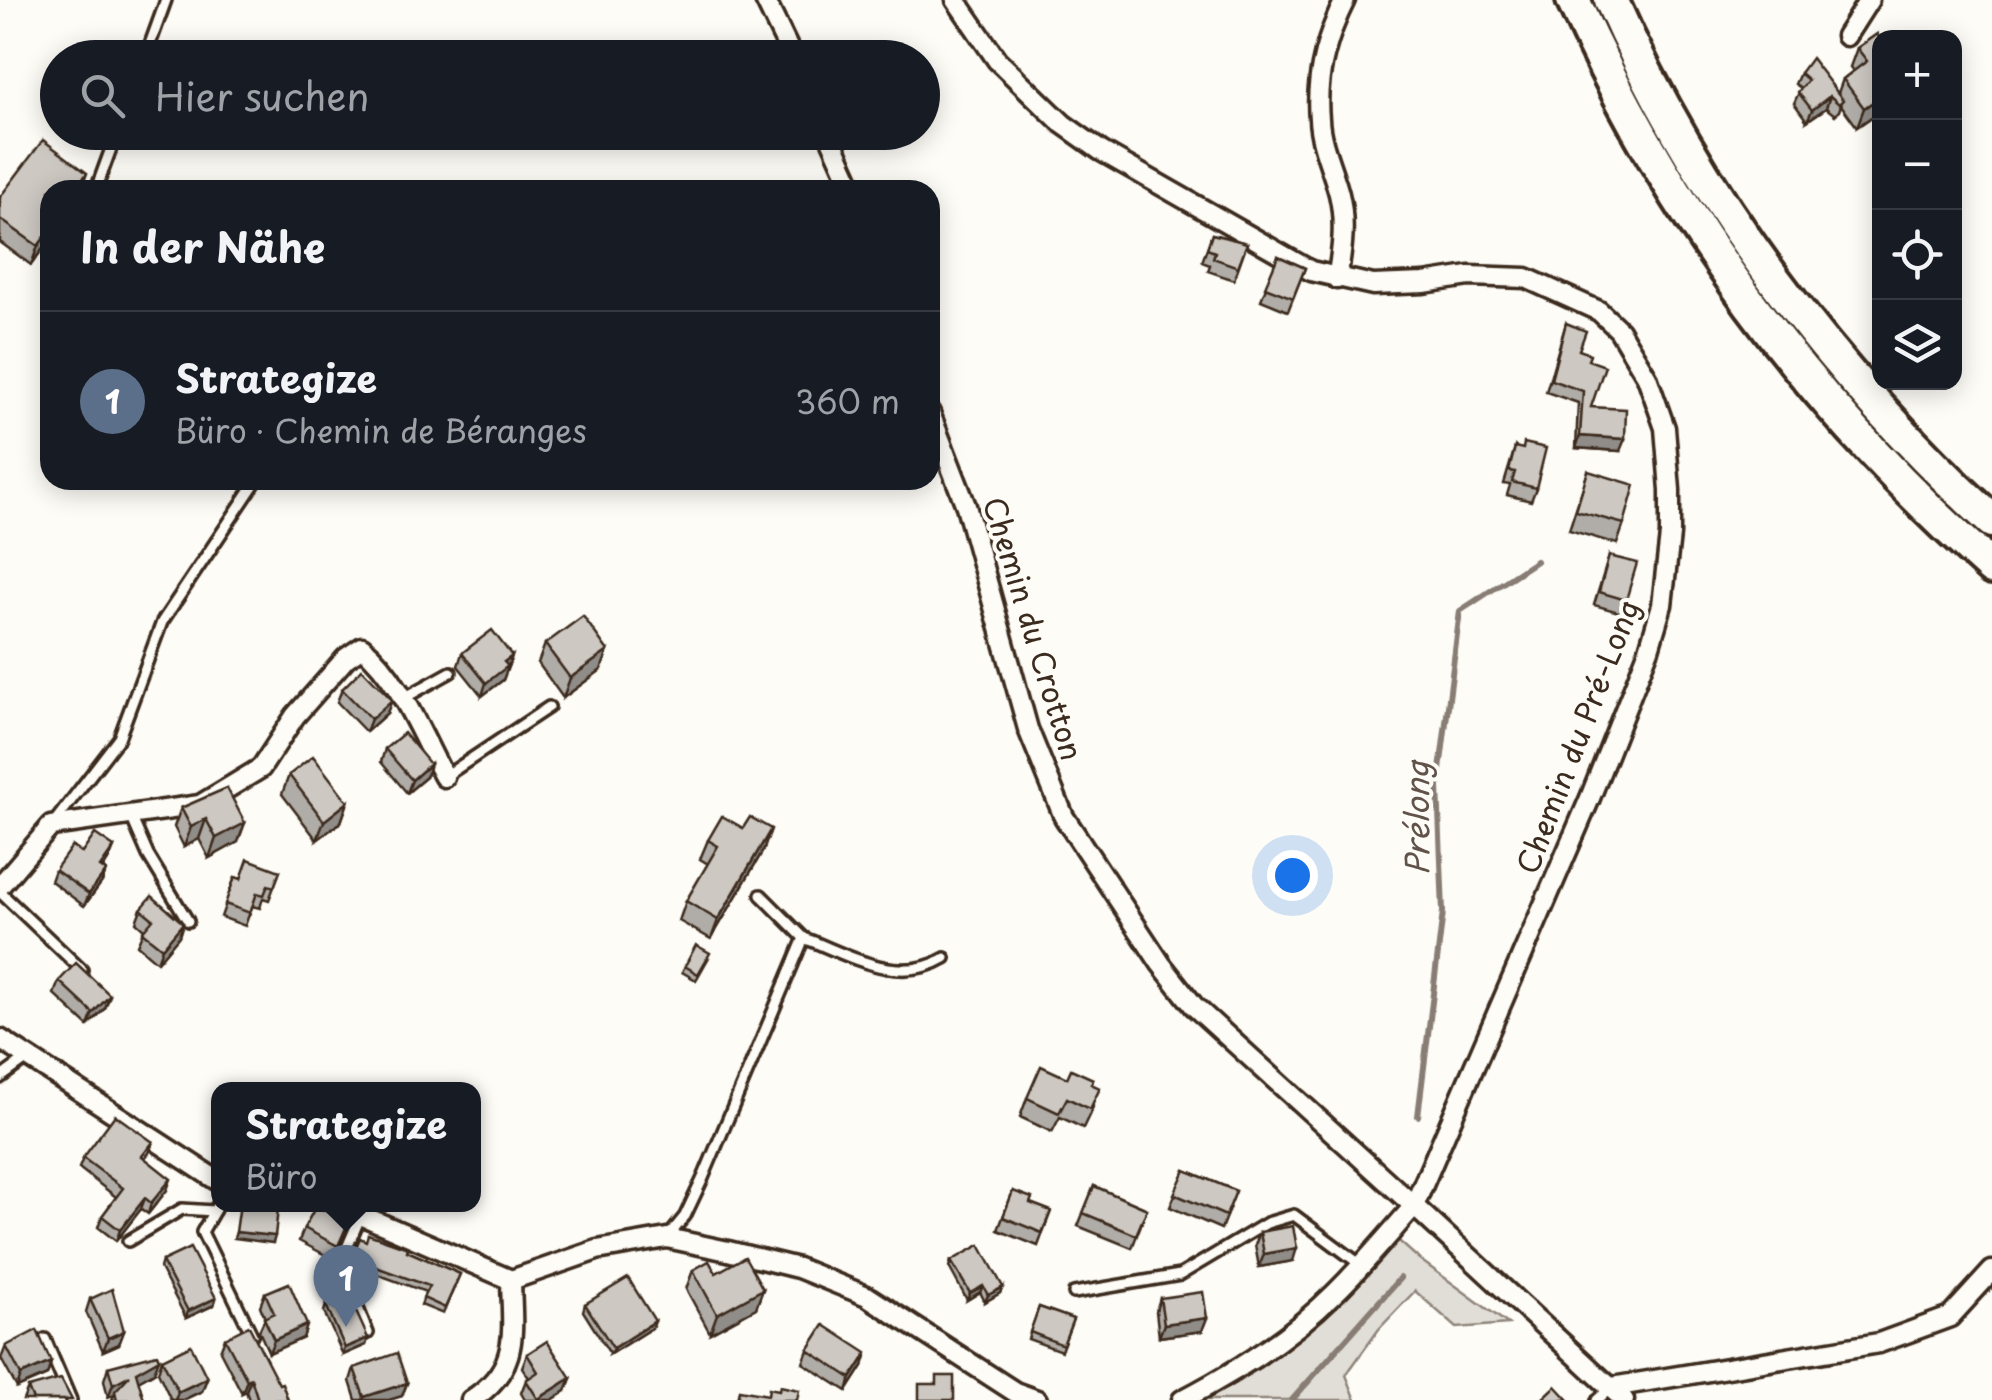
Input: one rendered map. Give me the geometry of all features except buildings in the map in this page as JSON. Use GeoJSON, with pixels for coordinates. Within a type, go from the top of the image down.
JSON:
{"type":"FeatureCollection","features":[{"type":"Feature","properties":{"kind":"highway"},"geometry":{"type":"LineString","coordinates":[[1573,0],[1656,162],[1738,289],[1836,413],[1910,491],[1992,568]]}},
{"type":"Feature","properties":{"kind":"highway"},"geometry":{"type":"LineString","coordinates":[[1611,0],[1684,143],[1766,268],[1863,390],[1992,521]]}},
{"type":"Feature","properties":{"kind":"street"},"geometry":{"type":"LineString","coordinates":[[766,0],[785,40]]}},
{"type":"Feature","properties":{"kind":"street","name":"Chemin du Pré-Long"},"geometry":{"type":"LineString","coordinates":[[956,0],[997,60],[1063,124],[1102,151],[1310,271],[1337,279],[1397,284],[1469,276],[1526,278],[1599,311],[1619,330],[1647,377],[1665,428],[1670,535],[1662,605],[1649,648],[1590,798],[1414,1206],[1336,1293],[1289,1332],[1182,1400]]}},
{"type":"Feature","properties":{"kind":"street"},"geometry":{"type":"LineString","coordinates":[[1337,279],[1344,242],[1340,198],[1318,123],[1319,76],[1330,31],[1345,0]]}},
{"type":"Feature","properties":{"kind":"street"},"geometry":{"type":"LineString","coordinates":[[1846,36],[1869,0]]}},
{"type":"Feature","properties":{"kind":"street"},"geometry":{"type":"LineString","coordinates":[[836,150],[850,180]]}},
{"type":"Feature","properties":{"kind":"street","name":"Chemin du Crotton"},"geometry":{"type":"LineString","coordinates":[[940,439],[966,506],[1028,729],[1064,817],[1161,964],[1194,1006],[1618,1394]]}},
{"type":"Feature","properties":{"kind":"street"},"geometry":{"type":"LineString","coordinates":[[0,889],[51,826],[200,805],[261,768],[295,716],[346,658],[362,647],[374,656],[402,699],[444,777]]}},
{"type":"Feature","properties":{"kind":"street"},"geometry":{"type":"LineString","coordinates":[[0,1039],[211,1178]]}},
{"type":"Feature","properties":{"kind":"street"},"geometry":{"type":"LineString","coordinates":[[353,1212],[511,1280],[597,1250],[667,1238],[798,1268],[867,1296],[1016,1392],[1036,1400]]}},
{"type":"Feature","properties":{"kind":"street"},"geometry":{"type":"LineString","coordinates":[[1618,1394],[1878,1343],[1950,1317],[1992,1271]]}},
{"type":"Feature","properties":{"kind":"street"},"geometry":{"type":"LineString","coordinates":[[472,1400],[488,1390],[508,1361],[512,1343],[511,1280]]}},
{"type":"Feature","properties":{"kind":"lane"},"geometry":{"type":"LineString","coordinates":[[152,40],[166,0]]}},
{"type":"Feature","properties":{"kind":"lane"},"geometry":{"type":"LineString","coordinates":[[100,180],[111,150]]}},
{"type":"Feature","properties":{"kind":"lane"},"geometry":{"type":"LineString","coordinates":[[51,826],[120,738],[162,622],[250,490]]}},
{"type":"Feature","properties":{"kind":"lane"},"geometry":{"type":"LineString","coordinates":[[402,699],[451,672]]}},
{"type":"Feature","properties":{"kind":"lane"},"geometry":{"type":"LineString","coordinates":[[444,777],[549,706]]}},
{"type":"Feature","properties":{"kind":"lane"},"geometry":{"type":"LineString","coordinates":[[131,816],[148,856],[188,921]]}},
{"type":"Feature","properties":{"kind":"lane"},"geometry":{"type":"LineString","coordinates":[[0,889],[87,975]]}},
{"type":"Feature","properties":{"kind":"lane"},"geometry":{"type":"LineString","coordinates":[[761,895],[804,938],[895,970],[923,968],[945,958]]}},
{"type":"Feature","properties":{"kind":"lane"},"geometry":{"type":"LineString","coordinates":[[667,1238],[685,1216],[703,1178],[804,938]]}},
{"type":"Feature","properties":{"kind":"lane"},"geometry":{"type":"LineString","coordinates":[[0,1078],[26,1059]]}},
{"type":"Feature","properties":{"kind":"lane"},"geometry":{"type":"LineString","coordinates":[[128,1241],[182,1209],[211,1208]]}},
{"type":"Feature","properties":{"kind":"lane"},"geometry":{"type":"LineString","coordinates":[[214,1212],[202,1232],[257,1347]]}},
{"type":"Feature","properties":{"kind":"lane"},"geometry":{"type":"LineString","coordinates":[[362,1215],[340,1264],[368,1332]]}},
{"type":"Feature","properties":{"kind":"lane"},"geometry":{"type":"LineString","coordinates":[[1074,1293],[1180,1275],[1267,1224],[1294,1215],[1361,1265]]}},
{"type":"Feature","properties":{"kind":"lane"},"geometry":{"type":"LineString","coordinates":[[45,1339],[71,1400]]}},
{"type":"Feature","properties":{"kind":"lane"},"geometry":{"type":"LineString","coordinates":[[1597,1400],[1618,1394]]}},
{"type":"Feature","properties":{"kind":"shaded area"},"geometry":{"type":"Polygon","coordinates":[[[1390,1233],[1508,1324],[1457,1328],[1415,1291],[1379,1329],[1346,1375],[1356,1400],[1182,1400],[1289,1333],[1390,1233]]]}},
{"type":"Feature","properties":{"kind":"waterway","name":"Prélong"},"geometry":{"type":"LineString","coordinates":[[1418,1116],[1443,912],[1438,786],[1460,611],[1536,561]]}},
{"type":"Feature","properties":{"kind":"waterway","name":"Prélong"},"geometry":{"type":"LineString","coordinates":[[1292,1400],[1400,1278]]}},
{"type":"Feature","properties":{"kind":"place","name":"Strategize"},"geometry":{"type":"Point","coordinates":[346,1327]}}]}
